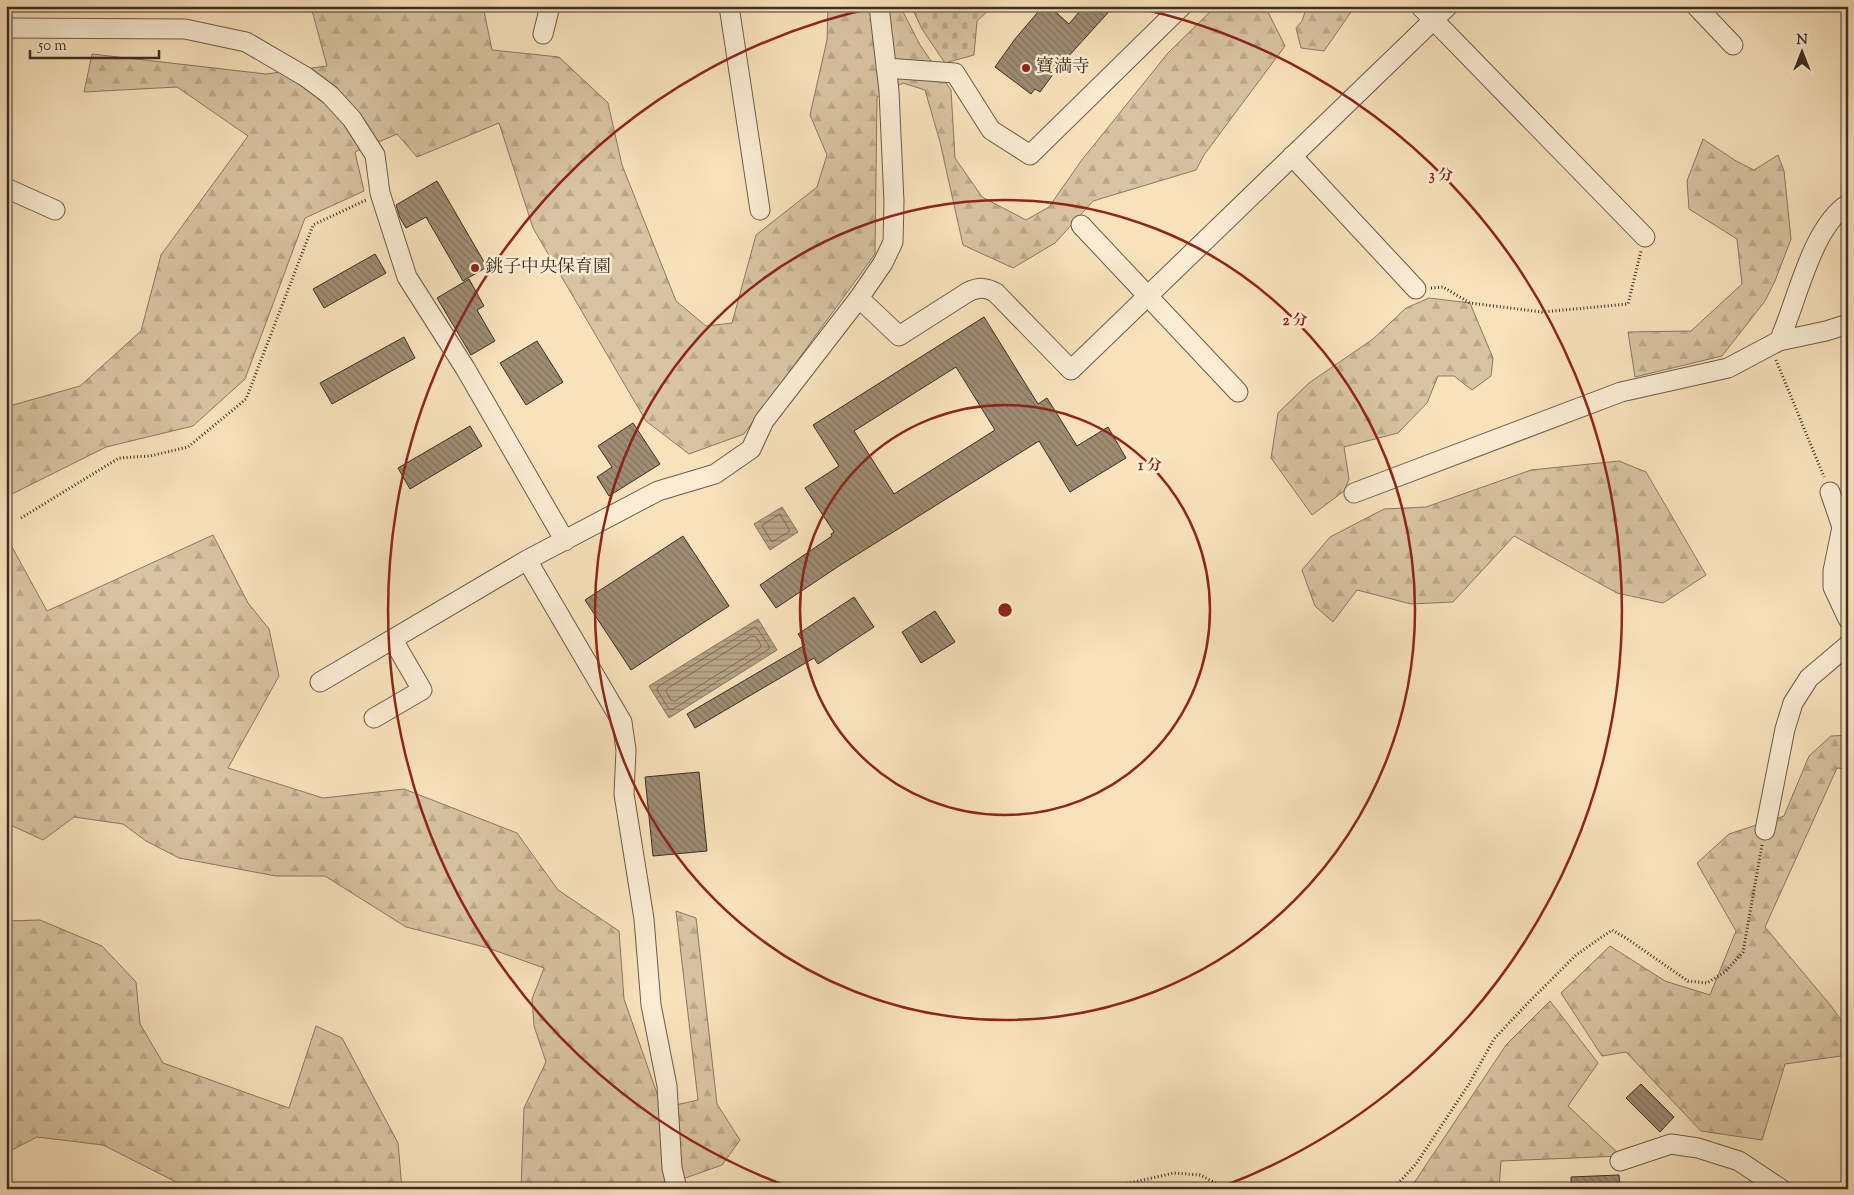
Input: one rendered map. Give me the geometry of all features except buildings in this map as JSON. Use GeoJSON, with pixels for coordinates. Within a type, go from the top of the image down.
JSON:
{"type":"FeatureCollection","features":[{"type":"Feature","properties":{"kind":"street"},"geometry":{"type":"LineString","coordinates":[[543,34],[550,6]]}},
{"type":"Feature","properties":{"kind":"street"},"geometry":{"type":"LineString","coordinates":[[729,6],[760,210]]}},
{"type":"Feature","properties":{"kind":"street"},"geometry":{"type":"LineString","coordinates":[[320,682],[527,560],[658,491],[715,474],[751,448],[764,421],[858,298],[883,263],[893,242],[894,202],[886,68],[879,6]]}},
{"type":"Feature","properties":{"kind":"street"},"geometry":{"type":"LineString","coordinates":[[886,68],[955,73],[991,130],[1030,155],[1182,6]]}},
{"type":"Feature","properties":{"kind":"street"},"geometry":{"type":"LineString","coordinates":[[1420,6],[1645,237]]}},
{"type":"Feature","properties":{"kind":"street"},"geometry":{"type":"LineString","coordinates":[[858,298],[899,336],[968,292],[976,288],[987,288],[996,292],[1071,370],[1448,6]]}},
{"type":"Feature","properties":{"kind":"street"},"geometry":{"type":"LineString","coordinates":[[1696,6],[1732,45]]}},
{"type":"Feature","properties":{"kind":"street"},"geometry":{"type":"LineString","coordinates":[[6,28],[185,30],[246,42],[306,77],[330,95],[352,119],[375,155],[380,193],[407,277],[465,368],[565,541]]}},
{"type":"Feature","properties":{"kind":"street"},"geometry":{"type":"LineString","coordinates":[[1292,156],[1416,289]]}},
{"type":"Feature","properties":{"kind":"street"},"geometry":{"type":"LineString","coordinates":[[6,188],[55,210]]}},
{"type":"Feature","properties":{"kind":"street"},"geometry":{"type":"LineString","coordinates":[[1775,344],[1819,236],[1837,211],[1848,204]]}},
{"type":"Feature","properties":{"kind":"street"},"geometry":{"type":"LineString","coordinates":[[1081,225],[1238,392]]}},
{"type":"Feature","properties":{"kind":"street"},"geometry":{"type":"LineString","coordinates":[[1354,494],[1621,392],[1728,368],[1775,344],[1848,324]]}},
{"type":"Feature","properties":{"kind":"street"},"geometry":{"type":"LineString","coordinates":[[1830,492],[1842,527],[1833,572],[1833,587],[1848,619]]}},
{"type":"Feature","properties":{"kind":"street"},"geometry":{"type":"LineString","coordinates":[[527,560],[622,722],[626,750],[624,794],[644,919],[652,1005],[667,1086],[672,1168],[677,1189]]}},
{"type":"Feature","properties":{"kind":"street"},"geometry":{"type":"LineString","coordinates":[[374,718],[422,690],[393,640]]}},
{"type":"Feature","properties":{"kind":"street"},"geometry":{"type":"LineString","coordinates":[[1765,830],[1785,729],[1793,703],[1809,678],[1848,645]]}},
{"type":"Feature","properties":{"kind":"street"},"geometry":{"type":"LineString","coordinates":[[1620,1161],[1672,1144],[1698,1148],[1739,1161],[1781,1189]]}},
{"type":"Feature","properties":{"kind":"path"},"geometry":{"type":"LineString","coordinates":[[20,518],[119,458],[150,456],[188,447],[246,399],[313,225],[380,193]]}},
{"type":"Feature","properties":{"kind":"path"},"geometry":{"type":"LineString","coordinates":[[1416,289],[1443,287],[1470,303],[1542,312],[1628,304],[1645,237]]}},
{"type":"Feature","properties":{"kind":"path"},"geometry":{"type":"LineString","coordinates":[[1775,344],[1830,492]]}},
{"type":"Feature","properties":{"kind":"path"},"geometry":{"type":"LineString","coordinates":[[1394,1189],[1416,1164],[1469,1084],[1494,1039],[1576,955],[1612,930],[1688,981],[1708,983],[1725,972],[1743,952],[1765,830]]}},
{"type":"Feature","properties":{"kind":"path"},"geometry":{"type":"LineString","coordinates":[[1103,1189],[1174,1173],[1200,1175],[1228,1189]]}},
{"type":"Feature","properties":{"kind":"green space"},"geometry":{"type":"Polygon","coordinates":[[[306,6],[483,6],[492,50],[559,57],[608,103],[622,165],[676,301],[706,326],[732,323],[756,235],[817,187],[827,155],[810,115],[827,40],[828,6],[900,6],[920,45],[951,90],[955,158],[982,197],[1026,220],[1049,207],[1081,161],[1168,53],[1216,6],[1265,6],[1285,46],[1204,155],[1196,170],[1093,201],[1055,243],[1013,268],[963,245],[940,142],[925,90],[903,83],[877,97],[875,254],[744,434],[689,454],[646,421],[533,228],[499,123],[417,157],[397,134],[355,152],[364,191],[305,218],[245,379],[193,426],[106,447],[6,497],[6,407],[80,386],[141,331],[161,255],[248,136],[177,87],[84,92],[92,54],[266,74],[327,66],[313,14],[306,6]]]}},
{"type":"Feature","properties":{"kind":"green space"},"geometry":{"type":"Polygon","coordinates":[[[911,6],[993,6],[977,21],[974,55],[945,63],[922,29],[911,6]]]}},
{"type":"Feature","properties":{"kind":"green space"},"geometry":{"type":"Polygon","coordinates":[[[1307,6],[1348,6],[1351,12],[1324,51],[1301,48],[1296,28],[1302,21],[1307,6]]]}},
{"type":"Feature","properties":{"kind":"green space"},"geometry":{"type":"Polygon","coordinates":[[[1703,139],[1736,161],[1754,170],[1778,155],[1784,171],[1791,239],[1765,301],[1722,356],[1635,377],[1628,332],[1691,331],[1742,284],[1737,239],[1689,209],[1687,181],[1703,139]]]}},
{"type":"Feature","properties":{"kind":"green space"},"geometry":{"type":"Polygon","coordinates":[[[1429,298],[1470,303],[1493,358],[1491,376],[1472,390],[1454,376],[1438,376],[1427,403],[1398,433],[1344,447],[1349,479],[1344,491],[1312,515],[1271,458],[1278,413],[1309,383],[1373,339],[1406,308],[1429,298]]]}},
{"type":"Feature","properties":{"kind":"green space"},"geometry":{"type":"Polygon","coordinates":[[[1619,461],[1646,472],[1706,575],[1663,603],[1617,593],[1514,536],[1453,602],[1411,604],[1357,590],[1333,622],[1315,606],[1302,570],[1330,537],[1384,509],[1426,507],[1531,470],[1619,461]]]}},
{"type":"Feature","properties":{"kind":"green space"},"geometry":{"type":"Polygon","coordinates":[[[213,535],[248,603],[269,629],[279,676],[228,768],[323,798],[404,789],[517,833],[558,890],[619,931],[624,999],[662,1108],[698,1100],[676,911],[696,918],[717,1104],[740,1140],[722,1165],[663,1186],[663,1189],[521,1189],[524,1108],[546,1062],[534,1026],[532,999],[544,968],[488,948],[406,927],[325,876],[276,876],[179,858],[146,841],[123,824],[74,817],[43,840],[6,823],[6,536],[47,611],[213,535]]]}},
{"type":"Feature","properties":{"kind":"green space"},"geometry":{"type":"Polygon","coordinates":[[[1848,735],[1848,769],[1837,768],[1765,927],[1831,1006],[1848,1030],[1848,1055],[1785,1064],[1762,1140],[1701,1131],[1626,1052],[1602,1056],[1561,993],[1610,946],[1665,981],[1710,995],[1736,931],[1697,863],[1729,834],[1784,816],[1809,756],[1831,736],[1848,735]]]}},
{"type":"Feature","properties":{"kind":"green space"},"geometry":{"type":"Polygon","coordinates":[[[40,920],[102,946],[136,982],[140,1024],[163,1063],[289,1108],[316,1026],[342,1038],[398,1143],[402,1189],[190,1189],[103,1145],[37,1137],[6,1153],[6,921],[40,920]]]}},
{"type":"Feature","properties":{"kind":"green space"},"geometry":{"type":"Polygon","coordinates":[[[1550,1001],[1598,1063],[1568,1106],[1621,1156],[1501,1161],[1499,1189],[1410,1189],[1506,1045],[1550,1001]]]}},
{"type":"Feature","properties":{"kind":"water"},"geometry":{"type":"Polygon","coordinates":[[[782,507],[798,532],[770,550],[754,524],[782,507]]]}},
{"type":"Feature","properties":{"kind":"water"},"geometry":{"type":"Polygon","coordinates":[[[758,619],[777,650],[669,718],[649,686],[758,619]]]}},
{"type":"Feature","properties":{"kind":"place","name":"寶満寺"},"geometry":{"type":"Point","coordinates":[1026,68]}},
{"type":"Feature","properties":{"kind":"place","name":"銚子中央保育園"},"geometry":{"type":"Point","coordinates":[475,268]}}]}
